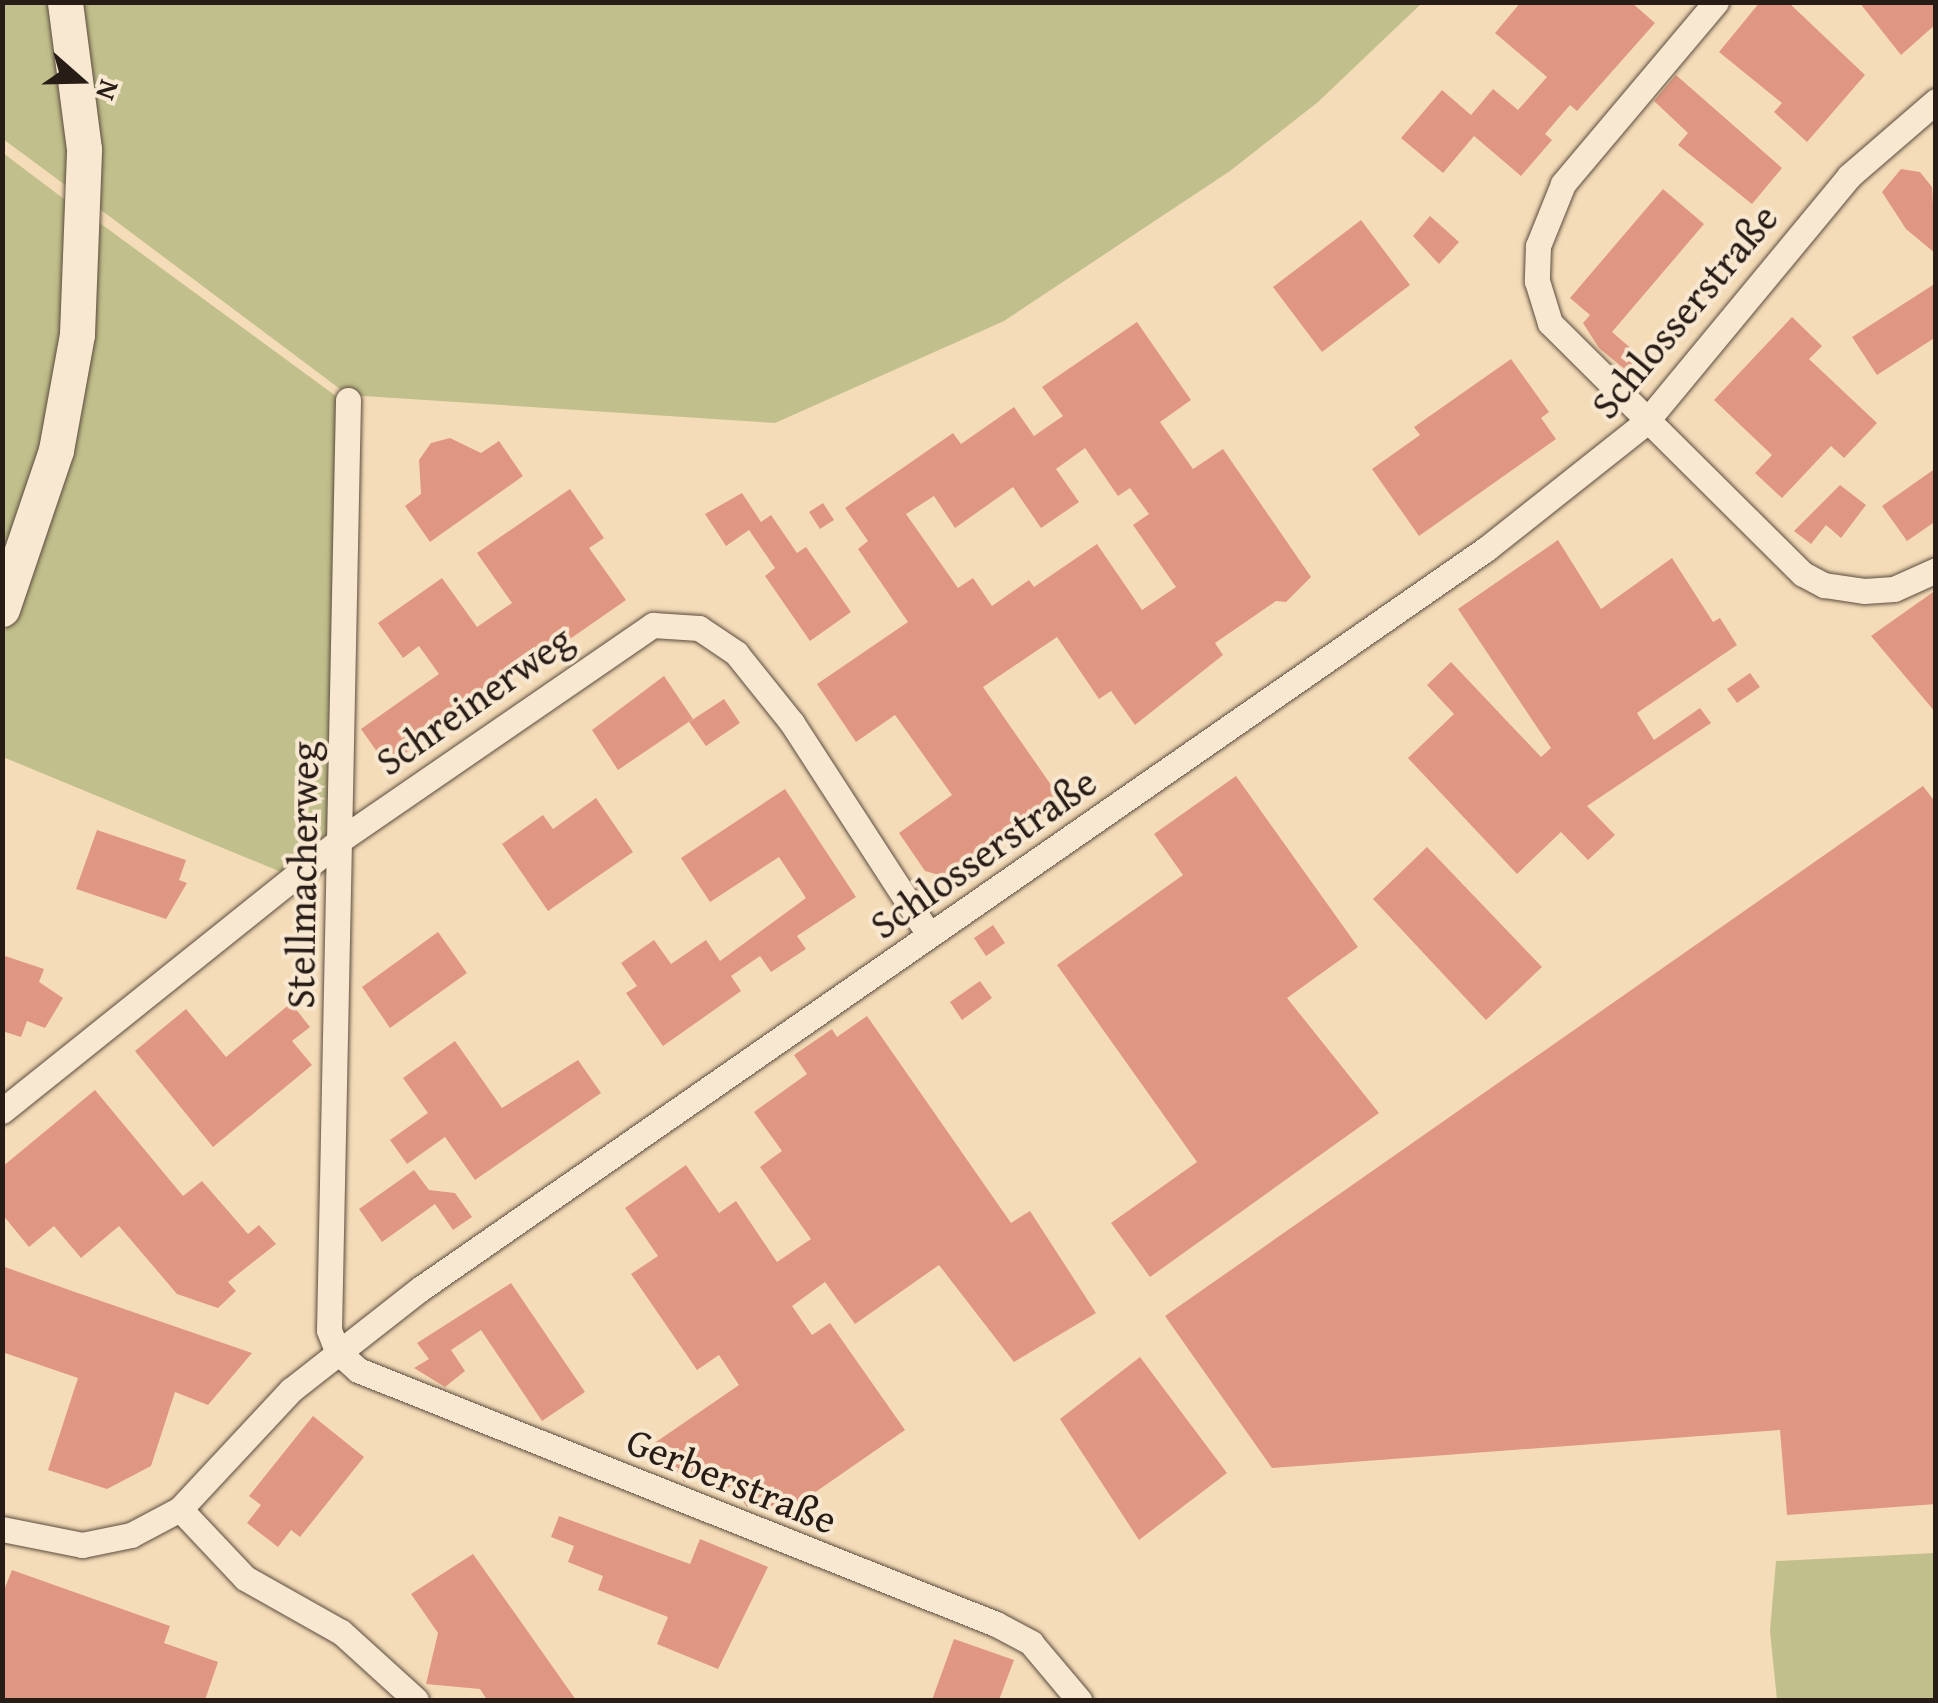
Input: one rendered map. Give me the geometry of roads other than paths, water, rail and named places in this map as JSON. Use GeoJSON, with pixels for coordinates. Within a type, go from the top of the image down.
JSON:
{"type":"FeatureCollection","features":[{"type":"Feature","properties":{"kind":"main road"},"geometry":{"type":"LineString","coordinates":[[2,608],[56,450],[77,334],[84,149],[65,2]]}},
{"type":"Feature","properties":{"kind":"street"},"geometry":{"type":"LineString","coordinates":[[1716,2],[1563,184],[1538,246],[1537,281],[1550,323],[1645,423],[1803,574],[1824,585],[1894,589],[1936,570]]}},
{"type":"Feature","properties":{"kind":"street","name":"Schlosserstraße"},"geometry":{"type":"LineString","coordinates":[[2,1529],[82,1545],[131,1535],[180,1509],[337,1351],[929,935],[1390,619],[1645,423],[1849,176],[1936,100]]}},
{"type":"Feature","properties":{"kind":"street","name":"Stellmacherweg"},"geometry":{"type":"LineString","coordinates":[[337,1351],[329,1330],[348,400]]}},
{"type":"Feature","properties":{"kind":"street","name":"Schreinerweg"},"geometry":{"type":"LineString","coordinates":[[2,1111],[340,840],[654,624],[699,628],[736,653],[792,724],[929,935]]}},
{"type":"Feature","properties":{"kind":"street","name":"Gerberstraße"},"geometry":{"type":"LineString","coordinates":[[337,1351],[358,1370],[996,1624],[1031,1643],[1079,1700]]}},
{"type":"Feature","properties":{"kind":"street"},"geometry":{"type":"LineString","coordinates":[[180,1509],[245,1578],[342,1632],[416,1700]]}}]}
